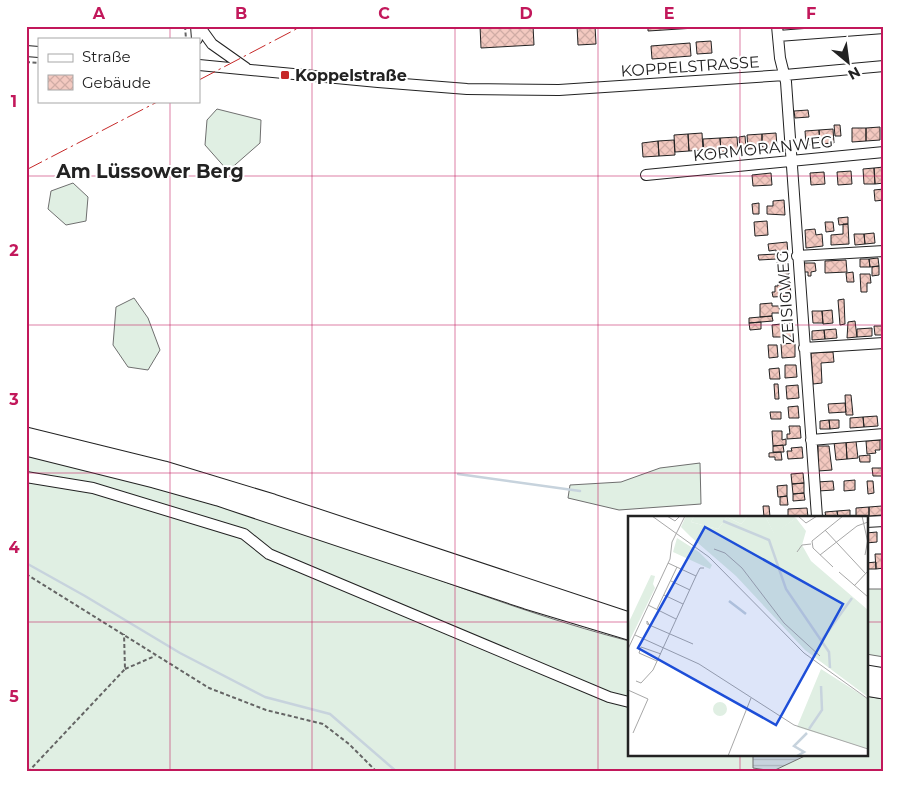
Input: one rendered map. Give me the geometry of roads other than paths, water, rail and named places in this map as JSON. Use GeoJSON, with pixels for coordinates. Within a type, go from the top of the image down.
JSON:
{"type":"FeatureCollection","features":[{"type":"Feature","properties":{"kind":"highway"},"geometry":{"type":"LineString","coordinates":[[26,435],[164,468],[628,620]]}},
{"type":"Feature","properties":{"kind":"highway"},"geometry":{"type":"LineString","coordinates":[[26,448],[218,498],[517,598],[628,632]]}},
{"type":"Feature","properties":{"kind":"highway"},"geometry":{"type":"LineString","coordinates":[[868,674],[884,676]]}},
{"type":"Feature","properties":{"kind":"highway"},"geometry":{"type":"LineString","coordinates":[[868,688],[884,690]]}},
{"type":"Feature","properties":{"kind":"street"},"geometry":{"type":"LineString","coordinates":[[197,26],[212,44],[246,68]]}},
{"type":"Feature","properties":{"kind":"street"},"geometry":{"type":"LineString","coordinates":[[778,31],[884,28]]}},
{"type":"Feature","properties":{"kind":"street","name":"ZEISIGWEG"},"geometry":{"type":"LineString","coordinates":[[778,31],[780,58],[785,75],[817,516]]}},
{"type":"Feature","properties":{"kind":"street","name":"KOPPELSTRASSE"},"geometry":{"type":"LineString","coordinates":[[200,65],[467,89],[559,90],[785,75],[884,66]]}},
{"type":"Feature","properties":{"kind":"street","name":"KORMORANWEG"},"geometry":{"type":"LineString","coordinates":[[646,175],[884,152]]}},
{"type":"Feature","properties":{"kind":"street"},"geometry":{"type":"LineString","coordinates":[[797,256],[884,251]]}},
{"type":"Feature","properties":{"kind":"street"},"geometry":{"type":"LineString","coordinates":[[804,348],[884,343]]}},
{"type":"Feature","properties":{"kind":"street"},"geometry":{"type":"LineString","coordinates":[[811,440],[884,434]]}},
{"type":"Feature","properties":{"kind":"street"},"geometry":{"type":"LineString","coordinates":[[26,477],[93,488],[244,534],[269,554],[609,697],[628,702]]}},
{"type":"Feature","properties":{"kind":"street"},"geometry":{"type":"LineString","coordinates":[[868,522],[884,521]]}},
{"type":"Feature","properties":{"kind":"waterway"},"geometry":{"type":"LineString","coordinates":[[458,474],[580,491]]}},
{"type":"Feature","properties":{"kind":"waterway"},"geometry":{"type":"LineString","coordinates":[[26,563],[180,653],[265,697],[330,714],[397,772]]}},
{"type":"Feature","properties":{"kind":"place","name":"Koppelstraße"},"geometry":{"type":"Point","coordinates":[285,75]}},
{"type":"Feature","properties":{"kind":"district","name":"Am Lüssower Berg"},"geometry":{"type":"Point","coordinates":[150,171]}}]}
